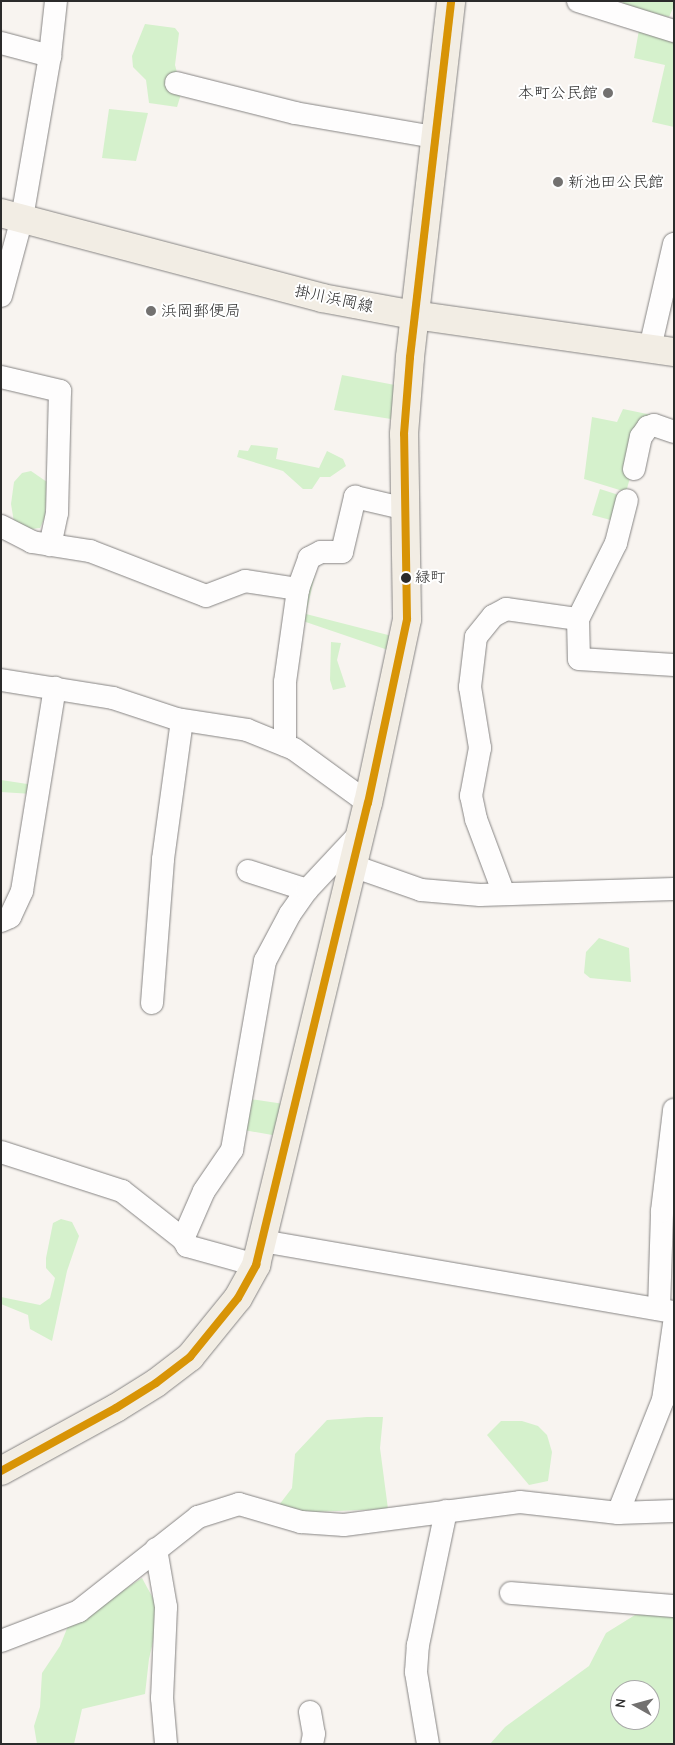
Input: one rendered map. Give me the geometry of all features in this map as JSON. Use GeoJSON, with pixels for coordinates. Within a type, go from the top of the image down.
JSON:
{"type":"FeatureCollection","features":[{"type":"Feature","properties":{"kind":"main road"},"geometry":{"type":"LineString","coordinates":[[1,1471],[116,1408],[156,1383],[190,1357],[218,1326],[259,1253],[368,804],[407,619],[404,434],[414,315],[451,1]]}},
{"type":"Feature","properties":{"kind":"main road","name":"掛川浜岡線"},"geometry":{"type":"LineString","coordinates":[[12,216],[322,298],[414,315],[662,350]]}},
{"type":"Feature","properties":{"kind":"street"},"geometry":{"type":"LineString","coordinates":[[1,296],[12,216],[50,56],[56,1]]}},
{"type":"Feature","properties":{"kind":"street"},"geometry":{"type":"LineString","coordinates":[[578,1],[674,31]]}},
{"type":"Feature","properties":{"kind":"street"},"geometry":{"type":"LineString","coordinates":[[1,44],[50,56]]}},
{"type":"Feature","properties":{"kind":"street"},"geometry":{"type":"LineString","coordinates":[[176,83],[295,113],[434,137]]}},
{"type":"Feature","properties":{"kind":"street"},"geometry":{"type":"LineString","coordinates":[[662,350],[674,244]]}},
{"type":"Feature","properties":{"kind":"street"},"geometry":{"type":"LineString","coordinates":[[1,376],[60,391],[57,513],[50,545]]}},
{"type":"Feature","properties":{"kind":"street"},"geometry":{"type":"LineString","coordinates":[[634,469],[641,437],[648,427],[654,426],[674,432]]}},
{"type":"Feature","properties":{"kind":"street"},"geometry":{"type":"LineString","coordinates":[[285,745],[285,682],[298,589],[309,558],[321,552],[342,552],[355,497],[406,509]]}},
{"type":"Feature","properties":{"kind":"street"},"geometry":{"type":"LineString","coordinates":[[627,500],[616,543],[578,619],[579,659],[674,665]]}},
{"type":"Feature","properties":{"kind":"street"},"geometry":{"type":"LineString","coordinates":[[1,526],[32,542],[90,551],[206,596],[245,581],[298,589]]}},
{"type":"Feature","properties":{"kind":"street"},"geometry":{"type":"LineString","coordinates":[[504,894],[476,819],[471,796],[480,748],[470,687],[476,637],[493,616],[506,609],[578,619]]}},
{"type":"Feature","properties":{"kind":"street"},"geometry":{"type":"LineString","coordinates":[[1,680],[113,698],[182,720],[247,730],[285,745],[368,804]]}},
{"type":"Feature","properties":{"kind":"street"},"geometry":{"type":"LineString","coordinates":[[1,920],[10,917],[22,890],[56,688]]}},
{"type":"Feature","properties":{"kind":"street"},"geometry":{"type":"LineString","coordinates":[[152,1003],[163,860],[182,720]]}},
{"type":"Feature","properties":{"kind":"street"},"geometry":{"type":"LineString","coordinates":[[183,1239],[204,1191],[232,1150],[265,961],[290,914],[308,890],[361,832]]}},
{"type":"Feature","properties":{"kind":"street"},"geometry":{"type":"LineString","coordinates":[[352,866],[421,890],[480,895],[674,889]]}},
{"type":"Feature","properties":{"kind":"street"},"geometry":{"type":"LineString","coordinates":[[248,871],[308,890]]}},
{"type":"Feature","properties":{"kind":"street"},"geometry":{"type":"LineString","coordinates":[[618,1513],[662,1400],[669,1315],[662,1211],[674,1110]]}},
{"type":"Feature","properties":{"kind":"street"},"geometry":{"type":"LineString","coordinates":[[1,1152],[122,1191],[183,1239],[187,1246],[259,1253],[669,1315]]}},
{"type":"Feature","properties":{"kind":"street"},"geometry":{"type":"LineString","coordinates":[[1,1641],[79,1611],[198,1517],[239,1504],[301,1522],[344,1526],[520,1502],[618,1513],[674,1511]]}},
{"type":"Feature","properties":{"kind":"street"},"geometry":{"type":"LineString","coordinates":[[428,1744],[416,1672],[446,1511]]}},
{"type":"Feature","properties":{"kind":"street"},"geometry":{"type":"LineString","coordinates":[[156,1549],[166,1607],[162,1698],[166,1744]]}},
{"type":"Feature","properties":{"kind":"street"},"geometry":{"type":"LineString","coordinates":[[511,1593],[674,1606]]}},
{"type":"Feature","properties":{"kind":"street"},"geometry":{"type":"LineString","coordinates":[[310,1712],[314,1734],[312,1744]]}},
{"type":"Feature","properties":{"kind":"green space"},"geometry":{"type":"Polygon","coordinates":[[[623,1],[674,1],[674,6],[669,17],[622,5],[623,1]]]}},
{"type":"Feature","properties":{"kind":"green space"},"geometry":{"type":"Polygon","coordinates":[[[145,24],[175,28],[179,33],[175,65],[182,91],[177,107],[149,103],[146,80],[133,67],[132,56],[145,24]]]}},
{"type":"Feature","properties":{"kind":"green space"},"geometry":{"type":"Polygon","coordinates":[[[639,30],[674,40],[674,127],[652,122],[665,65],[634,58],[639,30]]]}},
{"type":"Feature","properties":{"kind":"green space"},"geometry":{"type":"Polygon","coordinates":[[[109,109],[148,113],[136,161],[102,158],[109,109]]]}},
{"type":"Feature","properties":{"kind":"green space"},"geometry":{"type":"Polygon","coordinates":[[[342,375],[395,385],[391,419],[334,410],[342,375]]]}},
{"type":"Feature","properties":{"kind":"green space"},"geometry":{"type":"Polygon","coordinates":[[[623,409],[652,415],[641,439],[626,492],[584,479],[592,417],[617,422],[623,409]]]}},
{"type":"Feature","properties":{"kind":"green space"},"geometry":{"type":"Polygon","coordinates":[[[251,445],[278,448],[276,459],[319,468],[327,451],[343,459],[346,466],[330,477],[320,477],[312,489],[303,489],[283,471],[237,457],[239,450],[248,451],[251,445]]]}},
{"type":"Feature","properties":{"kind":"green space"},"geometry":{"type":"Polygon","coordinates":[[[31,471],[47,482],[45,517],[40,528],[31,529],[14,522],[11,504],[14,482],[22,473],[31,471]]]}},
{"type":"Feature","properties":{"kind":"green space"},"geometry":{"type":"Polygon","coordinates":[[[600,489],[625,497],[618,522],[592,515],[600,489]]]}},
{"type":"Feature","properties":{"kind":"green space"},"geometry":{"type":"Polygon","coordinates":[[[318,561],[306,614],[392,636],[388,650],[297,619],[318,561]]]}},
{"type":"Feature","properties":{"kind":"green space"},"geometry":{"type":"Polygon","coordinates":[[[331,642],[341,643],[337,660],[346,687],[333,690],[330,680],[331,642]]]}},
{"type":"Feature","properties":{"kind":"green space"},"geometry":{"type":"Polygon","coordinates":[[[1,780],[34,785],[32,794],[1,792],[1,780]]]}},
{"type":"Feature","properties":{"kind":"green space"},"geometry":{"type":"Polygon","coordinates":[[[599,938],[629,948],[631,982],[590,978],[584,973],[586,952],[599,938]]]}},
{"type":"Feature","properties":{"kind":"green space"},"geometry":{"type":"Polygon","coordinates":[[[243,1098],[284,1104],[278,1136],[238,1129],[243,1098]]]}},
{"type":"Feature","properties":{"kind":"green space"},"geometry":{"type":"Polygon","coordinates":[[[61,1219],[72,1222],[79,1236],[67,1271],[52,1341],[30,1329],[28,1315],[1,1304],[1,1297],[40,1305],[50,1298],[55,1278],[46,1268],[46,1258],[53,1223],[61,1219]]]}},
{"type":"Feature","properties":{"kind":"green space"},"geometry":{"type":"Polygon","coordinates":[[[383,1417],[380,1448],[388,1509],[312,1512],[276,1509],[292,1488],[295,1454],[327,1420],[383,1417]]]}},
{"type":"Feature","properties":{"kind":"green space"},"geometry":{"type":"Polygon","coordinates":[[[501,1421],[522,1421],[538,1426],[547,1435],[552,1452],[548,1481],[529,1485],[487,1435],[501,1421]]]}},
{"type":"Feature","properties":{"kind":"green space"},"geometry":{"type":"Polygon","coordinates":[[[142,1578],[160,1611],[149,1659],[145,1694],[82,1709],[74,1744],[37,1744],[34,1726],[40,1707],[42,1673],[60,1646],[68,1626],[142,1578]]]}},
{"type":"Feature","properties":{"kind":"green space"},"geometry":{"type":"Polygon","coordinates":[[[674,1611],[674,1744],[490,1744],[505,1727],[589,1666],[606,1633],[635,1615],[674,1611]]]}},
{"type":"Feature","properties":{"kind":"transit line"},"geometry":{"type":"LineString","coordinates":[[1,1471],[116,1408],[156,1383],[190,1357],[238,1298],[256,1265],[368,803],[407,619],[404,434],[410,357],[451,1]]}},
{"type":"Feature","properties":{"kind":"place","name":"本町公民館"},"geometry":{"type":"Point","coordinates":[608,93]}},
{"type":"Feature","properties":{"kind":"place","name":"新池田公民館"},"geometry":{"type":"Point","coordinates":[558,182]}},
{"type":"Feature","properties":{"kind":"place","name":"浜岡郵便局"},"geometry":{"type":"Point","coordinates":[151,311]}},
{"type":"Feature","properties":{"kind":"place","name":"緑町"},"geometry":{"type":"Point","coordinates":[406,578]}}]}
